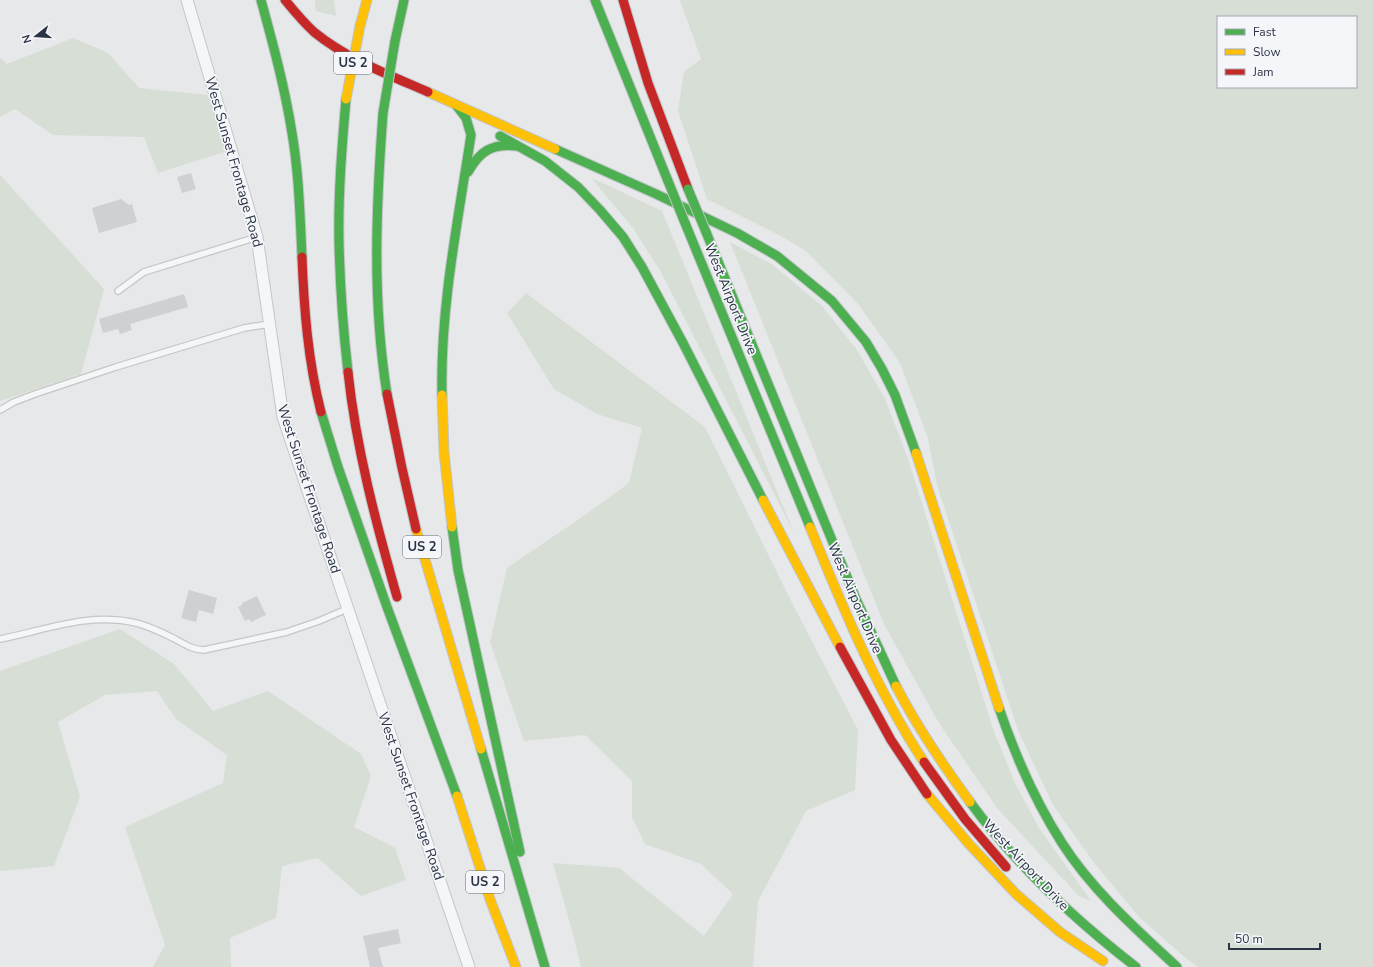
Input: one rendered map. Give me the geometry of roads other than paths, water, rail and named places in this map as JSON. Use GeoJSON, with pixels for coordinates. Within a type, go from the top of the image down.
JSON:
{"type":"FeatureCollection","features":[{"type":"Feature","properties":{"kind":"main road"},"geometry":{"type":"LineString","coordinates":[[260,0],[283,86],[292,130],[297,173],[308,335],[312,366],[321,411],[337,463],[397,637],[457,796]]}},
{"type":"Feature","properties":{"kind":"main road"},"geometry":{"type":"LineString","coordinates":[[285,0],[312,31],[334,48],[372,68],[649,191],[737,233],[777,256],[800,273],[832,301],[866,342],[882,369],[895,396],[915,450],[1007,732],[1026,779],[1062,843],[1084,872],[1108,901],[1132,926],[1177,967]]}},
{"type":"Feature","properties":{"kind":"main road","name":"US 2"},"geometry":{"type":"LineString","coordinates":[[367,0],[360,26],[346,99],[341,167],[340,241],[343,328],[354,417],[362,456],[376,521],[400,605]]}},
{"type":"Feature","properties":{"kind":"main road","name":"US 2"},"geometry":{"type":"LineString","coordinates":[[404,0],[395,41],[384,113],[379,165],[376,243],[377,297],[384,377],[397,450],[411,510],[546,967]]}},
{"type":"Feature","properties":{"kind":"main road","name":"West Airport Drive"},"geometry":{"type":"LineString","coordinates":[[595,0],[774,442],[874,676],[906,735],[928,768],[966,819],[1011,873]]}},
{"type":"Feature","properties":{"kind":"main road","name":"West Airport Drive"},"geometry":{"type":"LineString","coordinates":[[623,0],[648,83],[688,189],[858,606],[888,671],[934,750],[955,781],[987,823],[1048,891],[1076,918],[1136,967]]}},
{"type":"Feature","properties":{"kind":"main road"},"geometry":{"type":"LineString","coordinates":[[342,63],[362,73]]}},
{"type":"Feature","properties":{"kind":"main road"},"geometry":{"type":"LineString","coordinates":[[377,80],[398,89]]}},
{"type":"Feature","properties":{"kind":"main road"},"geometry":{"type":"LineString","coordinates":[[456,105],[464,112],[468,121],[471,130],[471,139],[448,289],[444,340],[442,398],[446,484],[458,570],[546,967]]}},
{"type":"Feature","properties":{"kind":"main road"},"geometry":{"type":"LineString","coordinates":[[447,111],[480,126]]}},
{"type":"Feature","properties":{"kind":"main road"},"geometry":{"type":"LineString","coordinates":[[494,133],[522,147],[556,170],[590,199],[623,237],[642,267],[687,350],[774,522],[857,680],[891,740],[925,790],[969,844],[1016,894],[1060,932],[1103,961]]}},
{"type":"Feature","properties":{"kind":"main road"},"geometry":{"type":"LineString","coordinates":[[464,184],[470,166],[477,156],[483,152],[490,148],[503,145],[522,147]]}},
{"type":"Feature","properties":{"kind":"main road","name":"US 2"},"geometry":{"type":"LineString","coordinates":[[417,662],[457,796],[491,902],[516,967]]}},
{"type":"Feature","properties":{"kind":"main road","name":"West Airport Drive"},"geometry":{"type":"LineString","coordinates":[[1031,894],[1061,924],[1111,967]]}},
{"type":"Feature","properties":{"kind":"street","name":"West Sunset Frontage Road"},"geometry":{"type":"LineString","coordinates":[[187,0],[257,237],[283,417],[469,967]]}},
{"type":"Feature","properties":{"kind":"lane"},"geometry":{"type":"LineString","coordinates":[[118,291],[144,272],[257,237]]}},
{"type":"Feature","properties":{"kind":"lane"},"geometry":{"type":"LineString","coordinates":[[0,410],[14,402],[35,394],[116,367],[244,328],[270,324]]}},
{"type":"Feature","properties":{"kind":"lane"},"geometry":{"type":"LineString","coordinates":[[0,640],[64,623],[92,619],[114,620],[137,623],[159,631],[189,647],[197,650],[204,650],[287,632],[348,609]]}}]}
